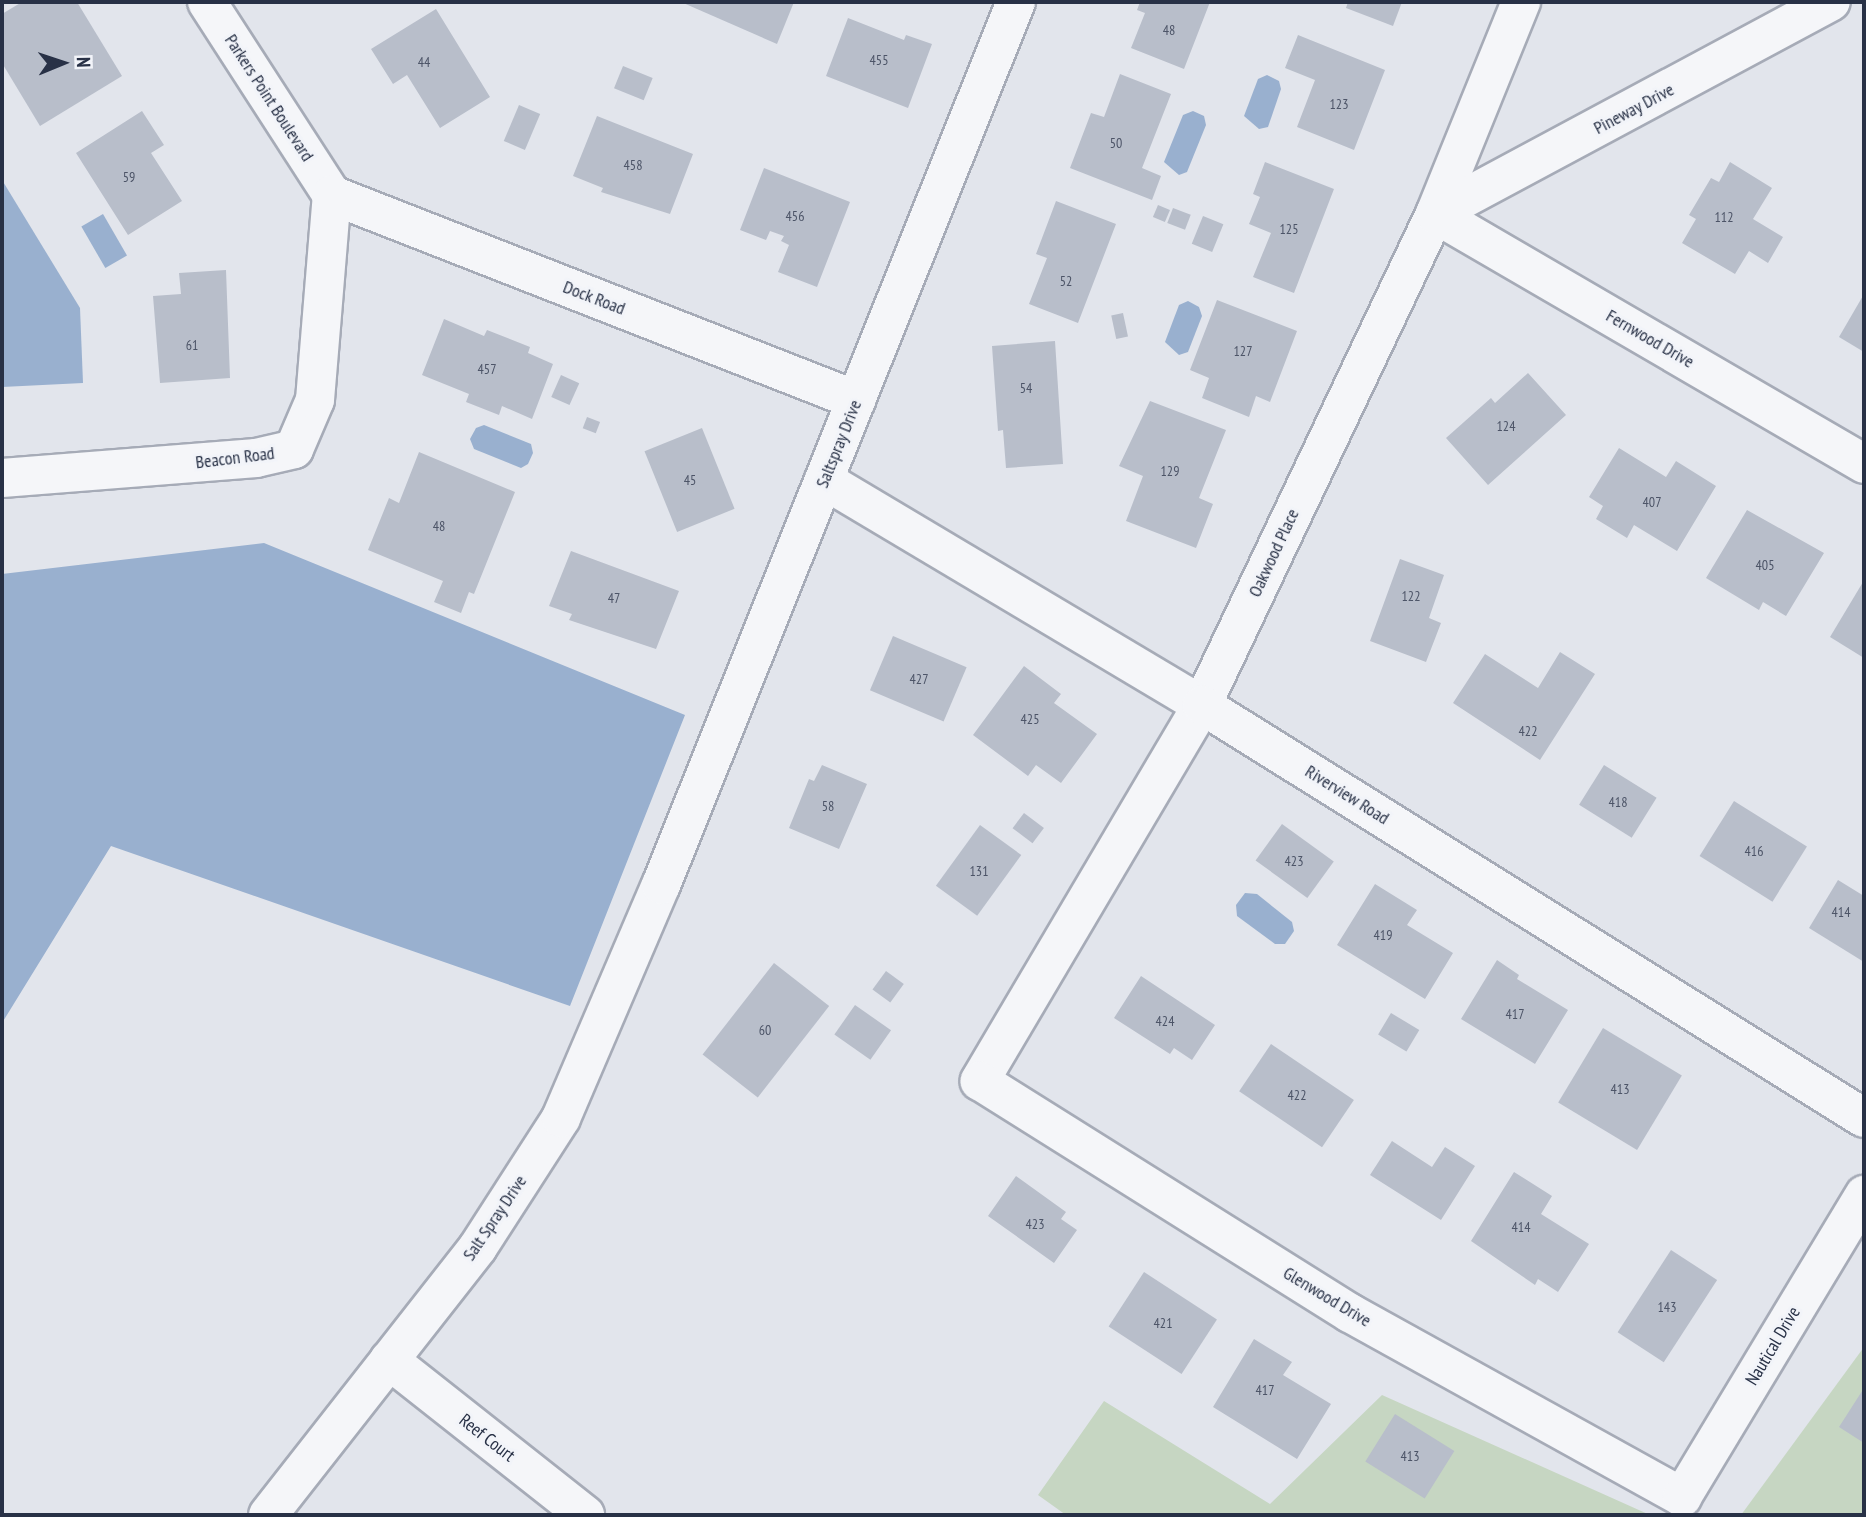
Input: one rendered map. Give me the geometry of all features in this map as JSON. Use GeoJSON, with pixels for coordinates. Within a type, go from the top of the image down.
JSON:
{"type":"FeatureCollection","features":[{"type":"Feature","properties":{"kind":"street","name":"Parkers Point Boulevard"},"geometry":{"type":"LineString","coordinates":[[207,2],[332,195]]}},
{"type":"Feature","properties":{"kind":"street","name":"Oakwood Place"},"geometry":{"type":"LineString","coordinates":[[980,1081],[1202,705],[1435,214],[1521,2]]}},
{"type":"Feature","properties":{"kind":"street","name":"Pineway Drive"},"geometry":{"type":"LineString","coordinates":[[1435,214],[1831,2]]}},
{"type":"Feature","properties":{"kind":"street","name":"Saltspray Drive"},"geometry":{"type":"LineString","coordinates":[[661,886],[1011,4]]}},
{"type":"Feature","properties":{"kind":"street","name":"Dock Road"},"geometry":{"type":"LineString","coordinates":[[332,195],[856,400]]}},
{"type":"Feature","properties":{"kind":"street","name":"Beacon Road"},"geometry":{"type":"LineString","coordinates":[[2,478],[256,458],[294,449],[315,400],[332,195]]}},
{"type":"Feature","properties":{"kind":"street","name":"Fernwood Drive"},"geometry":{"type":"LineString","coordinates":[[1435,214],[1864,464]]}},
{"type":"Feature","properties":{"kind":"street","name":"Riverview Road"},"geometry":{"type":"LineString","coordinates":[[824,480],[1202,705],[1864,1118]]}},
{"type":"Feature","properties":{"kind":"street","name":"Salt Spray Drive"},"geometry":{"type":"LineString","coordinates":[[268,1515],[478,1247],[561,1118],[661,886]]}},
{"type":"Feature","properties":{"kind":"street","name":"Glenwood Drive"},"geometry":{"type":"LineString","coordinates":[[980,1081],[1350,1313],[1682,1497]]}},
{"type":"Feature","properties":{"kind":"street","name":"Nautical Drive"},"geometry":{"type":"LineString","coordinates":[[1682,1497],[1864,1195]]}},
{"type":"Feature","properties":{"kind":"street","name":"Reef Court"},"geometry":{"type":"LineString","coordinates":[[389,1360],[585,1515]]}},
{"type":"Feature","properties":{"kind":"green space"},"geometry":{"type":"Polygon","coordinates":[[[1864,1347],[1864,1515],[1741,1515],[1864,1347]]]}},
{"type":"Feature","properties":{"kind":"green space"},"geometry":{"type":"Polygon","coordinates":[[[1382,1395],[1650,1515],[1066,1515],[1038,1495],[1104,1401],[1270,1504],[1382,1395]]]}},
{"type":"Feature","properties":{"kind":"water"},"geometry":{"type":"Polygon","coordinates":[[[1267,75],[1279,81],[1281,89],[1268,127],[1259,129],[1244,116],[1258,79],[1267,75]]]}},
{"type":"Feature","properties":{"kind":"water"},"geometry":{"type":"Polygon","coordinates":[[[1193,111],[1204,116],[1206,125],[1187,172],[1179,175],[1164,162],[1183,115],[1193,111]]]}},
{"type":"Feature","properties":{"kind":"water"},"geometry":{"type":"Polygon","coordinates":[[[2,180],[80,308],[83,383],[2,387],[2,180]]]}},
{"type":"Feature","properties":{"kind":"water"},"geometry":{"type":"Polygon","coordinates":[[[103,214],[127,256],[105,268],[81,226],[103,214]]]}},
{"type":"Feature","properties":{"kind":"water"},"geometry":{"type":"Polygon","coordinates":[[[1188,301],[1199,307],[1202,316],[1188,352],[1179,355],[1165,342],[1179,305],[1188,301]]]}},
{"type":"Feature","properties":{"kind":"water"},"geometry":{"type":"Polygon","coordinates":[[[484,425],[531,444],[533,453],[528,464],[521,468],[474,449],[470,439],[476,428],[484,425]]]}},
{"type":"Feature","properties":{"kind":"water"},"geometry":{"type":"Polygon","coordinates":[[[264,543],[685,715],[570,1006],[111,846],[2,1023],[2,574],[264,543]]]}},
{"type":"Feature","properties":{"kind":"water"},"geometry":{"type":"Polygon","coordinates":[[[1245,893],[1257,894],[1292,922],[1294,931],[1285,944],[1275,944],[1237,916],[1236,905],[1245,893]]]}},
{"type":"Feature","properties":{"kind":"building"},"geometry":{"type":"Polygon","coordinates":[[[22,2],[77,2],[122,76],[40,126],[2,63],[2,14],[22,2]]]}},
{"type":"Feature","properties":{"kind":"building"},"geometry":{"type":"Polygon","coordinates":[[[681,2],[794,2],[777,44],[681,2]]]}},
{"type":"Feature","properties":{"kind":"building"},"geometry":{"type":"Polygon","coordinates":[[[1140,2],[1210,2],[1184,69],[1131,48],[1145,13],[1137,10],[1140,2]]]}},
{"type":"Feature","properties":{"kind":"building"},"geometry":{"type":"Polygon","coordinates":[[[1348,2],[1402,2],[1393,26],[1346,8],[1348,2]]]}},
{"type":"Feature","properties":{"kind":"building"},"geometry":{"type":"Polygon","coordinates":[[[436,9],[490,97],[440,128],[407,75],[393,84],[371,49],[436,9]]]}},
{"type":"Feature","properties":{"kind":"building"},"geometry":{"type":"Polygon","coordinates":[[[848,18],[904,40],[906,35],[932,44],[908,108],[826,76],[848,18]]]}},
{"type":"Feature","properties":{"kind":"building"},"geometry":{"type":"Polygon","coordinates":[[[1298,35],[1385,70],[1354,150],[1297,127],[1315,80],[1285,68],[1298,35]]]}},
{"type":"Feature","properties":{"kind":"building"},"geometry":{"type":"Polygon","coordinates":[[[623,66],[653,78],[644,100],[614,88],[623,66]]]}},
{"type":"Feature","properties":{"kind":"building"},"geometry":{"type":"Polygon","coordinates":[[[1120,74],[1171,94],[1142,168],[1161,176],[1152,200],[1070,168],[1091,113],[1104,117],[1120,74]]]}},
{"type":"Feature","properties":{"kind":"building"},"geometry":{"type":"Polygon","coordinates":[[[519,105],[540,114],[525,150],[504,141],[519,105]]]}},
{"type":"Feature","properties":{"kind":"building"},"geometry":{"type":"Polygon","coordinates":[[[142,111],[164,145],[151,153],[182,201],[128,235],[76,153],[142,111]]]}},
{"type":"Feature","properties":{"kind":"building"},"geometry":{"type":"Polygon","coordinates":[[[597,116],[693,154],[670,214],[601,192],[603,188],[573,176],[597,116]]]}},
{"type":"Feature","properties":{"kind":"building"},"geometry":{"type":"Polygon","coordinates":[[[1265,162],[1334,189],[1294,293],[1253,277],[1271,233],[1249,224],[1260,197],[1253,194],[1265,162]]]}},
{"type":"Feature","properties":{"kind":"building"},"geometry":{"type":"Polygon","coordinates":[[[1730,162],[1772,188],[1753,219],[1783,237],[1768,263],[1749,251],[1735,274],[1682,243],[1696,219],[1689,215],[1711,178],[1719,182],[1730,162]]]}},
{"type":"Feature","properties":{"kind":"building"},"geometry":{"type":"Polygon","coordinates":[[[764,168],[850,202],[817,287],[778,272],[789,245],[781,241],[784,236],[770,231],[766,240],[740,230],[764,168]]]}},
{"type":"Feature","properties":{"kind":"building"},"geometry":{"type":"Polygon","coordinates":[[[1056,201],[1116,224],[1078,323],[1029,304],[1047,258],[1036,254],[1056,201]]]}},
{"type":"Feature","properties":{"kind":"building"},"geometry":{"type":"Polygon","coordinates":[[[1158,205],[1170,210],[1165,222],[1153,217],[1158,205]]]}},
{"type":"Feature","properties":{"kind":"building"},"geometry":{"type":"Polygon","coordinates":[[[1173,208],[1191,215],[1185,230],[1167,223],[1173,208]]]}},
{"type":"Feature","properties":{"kind":"building"},"geometry":{"type":"Polygon","coordinates":[[[1203,216],[1223,224],[1212,252],[1192,244],[1203,216]]]}},
{"type":"Feature","properties":{"kind":"building"},"geometry":{"type":"Polygon","coordinates":[[[226,270],[230,378],[160,383],[153,296],[181,294],[179,273],[226,270]]]}},
{"type":"Feature","properties":{"kind":"building"},"geometry":{"type":"Polygon","coordinates":[[[1864,294],[1864,352],[1839,337],[1864,294]]]}},
{"type":"Feature","properties":{"kind":"building"},"geometry":{"type":"Polygon","coordinates":[[[1217,300],[1297,331],[1270,402],[1256,396],[1249,417],[1202,398],[1209,378],[1190,370],[1217,300]]]}},
{"type":"Feature","properties":{"kind":"building"},"geometry":{"type":"Polygon","coordinates":[[[1123,313],[1128,336],[1116,339],[1111,315],[1123,313]]]}},
{"type":"Feature","properties":{"kind":"building"},"geometry":{"type":"Polygon","coordinates":[[[444,319],[484,336],[487,330],[530,347],[528,353],[553,364],[532,419],[502,406],[499,415],[466,402],[469,394],[422,375],[444,319]]]}},
{"type":"Feature","properties":{"kind":"building"},"geometry":{"type":"Polygon","coordinates":[[[1055,341],[1063,464],[1006,468],[1003,430],[998,431],[992,346],[1055,341]]]}},
{"type":"Feature","properties":{"kind":"building"},"geometry":{"type":"Polygon","coordinates":[[[1528,373],[1566,415],[1488,485],[1446,438],[1491,398],[1495,403],[1528,373]]]}},
{"type":"Feature","properties":{"kind":"building"},"geometry":{"type":"Polygon","coordinates":[[[561,375],[579,383],[570,405],[551,397],[561,375]]]}},
{"type":"Feature","properties":{"kind":"building"},"geometry":{"type":"Polygon","coordinates":[[[1150,401],[1226,430],[1199,498],[1213,504],[1196,548],[1126,521],[1143,476],[1119,466],[1150,401]]]}},
{"type":"Feature","properties":{"kind":"building"},"geometry":{"type":"Polygon","coordinates":[[[587,417],[600,422],[596,433],[583,428],[587,417]]]}},
{"type":"Feature","properties":{"kind":"building"},"geometry":{"type":"Polygon","coordinates":[[[702,428],[735,509],[677,532],[645,451],[702,428]]]}},
{"type":"Feature","properties":{"kind":"building"},"geometry":{"type":"Polygon","coordinates":[[[1619,448],[1666,477],[1676,461],[1716,486],[1677,551],[1634,525],[1627,538],[1596,519],[1603,506],[1589,497],[1619,448]]]}},
{"type":"Feature","properties":{"kind":"building"},"geometry":{"type":"Polygon","coordinates":[[[419,452],[515,492],[474,594],[469,592],[461,613],[434,602],[443,581],[368,550],[389,498],[399,503],[419,452]]]}},
{"type":"Feature","properties":{"kind":"building"},"geometry":{"type":"Polygon","coordinates":[[[1747,510],[1824,553],[1786,616],[1763,602],[1759,610],[1706,578],[1747,510]]]}},
{"type":"Feature","properties":{"kind":"building"},"geometry":{"type":"Polygon","coordinates":[[[571,551],[679,591],[656,649],[569,620],[572,614],[549,606],[571,551]]]}},
{"type":"Feature","properties":{"kind":"building"},"geometry":{"type":"Polygon","coordinates":[[[1400,559],[1444,575],[1429,618],[1441,623],[1426,662],[1370,641],[1400,559]]]}},
{"type":"Feature","properties":{"kind":"building"},"geometry":{"type":"Polygon","coordinates":[[[1864,583],[1864,658],[1830,637],[1864,583]]]}},
{"type":"Feature","properties":{"kind":"building"},"geometry":{"type":"Polygon","coordinates":[[[893,636],[967,667],[944,722],[870,690],[893,636]]]}},
{"type":"Feature","properties":{"kind":"building"},"geometry":{"type":"Polygon","coordinates":[[[1560,652],[1595,674],[1540,760],[1453,703],[1485,654],[1538,688],[1560,652]]]}},
{"type":"Feature","properties":{"kind":"building"},"geometry":{"type":"Polygon","coordinates":[[[1024,666],[1061,694],[1054,703],[1097,734],[1061,783],[1036,765],[1028,776],[973,735],[1024,666]]]}},
{"type":"Feature","properties":{"kind":"building"},"geometry":{"type":"Polygon","coordinates":[[[822,765],[867,784],[839,849],[789,828],[809,779],[814,781],[822,765]]]}},
{"type":"Feature","properties":{"kind":"building"},"geometry":{"type":"Polygon","coordinates":[[[1604,765],[1657,798],[1632,838],[1579,805],[1604,765]]]}},
{"type":"Feature","properties":{"kind":"building"},"geometry":{"type":"Polygon","coordinates":[[[1734,801],[1807,847],[1772,902],[1700,856],[1734,801]]]}},
{"type":"Feature","properties":{"kind":"building"},"geometry":{"type":"Polygon","coordinates":[[[1024,813],[1044,828],[1033,843],[1013,828],[1024,813]]]}},
{"type":"Feature","properties":{"kind":"building"},"geometry":{"type":"Polygon","coordinates":[[[1282,824],[1334,862],[1307,898],[1256,860],[1282,824]]]}},
{"type":"Feature","properties":{"kind":"building"},"geometry":{"type":"Polygon","coordinates":[[[980,825],[1021,855],[977,916],[936,886],[980,825]]]}},
{"type":"Feature","properties":{"kind":"building"},"geometry":{"type":"Polygon","coordinates":[[[1838,880],[1864,896],[1864,962],[1809,928],[1838,880]]]}},
{"type":"Feature","properties":{"kind":"building"},"geometry":{"type":"Polygon","coordinates":[[[1375,884],[1417,910],[1407,925],[1453,953],[1425,999],[1337,945],[1375,884]]]}},
{"type":"Feature","properties":{"kind":"building"},"geometry":{"type":"Polygon","coordinates":[[[1497,960],[1519,975],[1517,979],[1568,1010],[1535,1064],[1461,1019],[1497,960]]]}},
{"type":"Feature","properties":{"kind":"building"},"geometry":{"type":"Polygon","coordinates":[[[774,963],[829,1006],[758,1098],[703,1054],[774,963]]]}},
{"type":"Feature","properties":{"kind":"building"},"geometry":{"type":"Polygon","coordinates":[[[886,971],[904,984],[890,1003],[872,990],[886,971]]]}},
{"type":"Feature","properties":{"kind":"building"},"geometry":{"type":"Polygon","coordinates":[[[1141,976],[1215,1025],[1192,1060],[1174,1048],[1170,1054],[1114,1018],[1141,976]]]}},
{"type":"Feature","properties":{"kind":"building"},"geometry":{"type":"Polygon","coordinates":[[[855,1005],[891,1030],[870,1060],[834,1034],[855,1005]]]}},
{"type":"Feature","properties":{"kind":"building"},"geometry":{"type":"Polygon","coordinates":[[[1391,1013],[1419,1030],[1406,1051],[1378,1034],[1391,1013]]]}},
{"type":"Feature","properties":{"kind":"building"},"geometry":{"type":"Polygon","coordinates":[[[1603,1028],[1682,1075],[1637,1150],[1558,1103],[1603,1028]]]}},
{"type":"Feature","properties":{"kind":"building"},"geometry":{"type":"Polygon","coordinates":[[[1271,1044],[1354,1100],[1322,1147],[1239,1091],[1271,1044]]]}},
{"type":"Feature","properties":{"kind":"building"},"geometry":{"type":"Polygon","coordinates":[[[1392,1141],[1432,1167],[1445,1147],[1475,1166],[1441,1220],[1370,1175],[1392,1141]]]}},
{"type":"Feature","properties":{"kind":"building"},"geometry":{"type":"Polygon","coordinates":[[[1514,1172],[1552,1196],[1541,1214],[1589,1244],[1558,1292],[1538,1279],[1535,1285],[1471,1241],[1514,1172]]]}},
{"type":"Feature","properties":{"kind":"building"},"geometry":{"type":"Polygon","coordinates":[[[1016,1176],[1066,1212],[1061,1219],[1077,1230],[1054,1263],[988,1216],[1016,1176]]]}},
{"type":"Feature","properties":{"kind":"building"},"geometry":{"type":"Polygon","coordinates":[[[1671,1250],[1717,1280],[1664,1362],[1618,1332],[1671,1250]]]}},
{"type":"Feature","properties":{"kind":"building"},"geometry":{"type":"Polygon","coordinates":[[[1144,1272],[1217,1319],[1182,1374],[1109,1327],[1144,1272]]]}},
{"type":"Feature","properties":{"kind":"building"},"geometry":{"type":"Polygon","coordinates":[[[1254,1339],[1292,1362],[1283,1375],[1331,1404],[1297,1459],[1213,1407],[1254,1339]]]}},
{"type":"Feature","properties":{"kind":"building"},"geometry":{"type":"Polygon","coordinates":[[[1864,1388],[1864,1443],[1839,1427],[1864,1388]]]}},
{"type":"Feature","properties":{"kind":"building"},"geometry":{"type":"Polygon","coordinates":[[[1395,1414],[1454,1451],[1425,1499],[1365,1461],[1395,1414]]]}}]}
